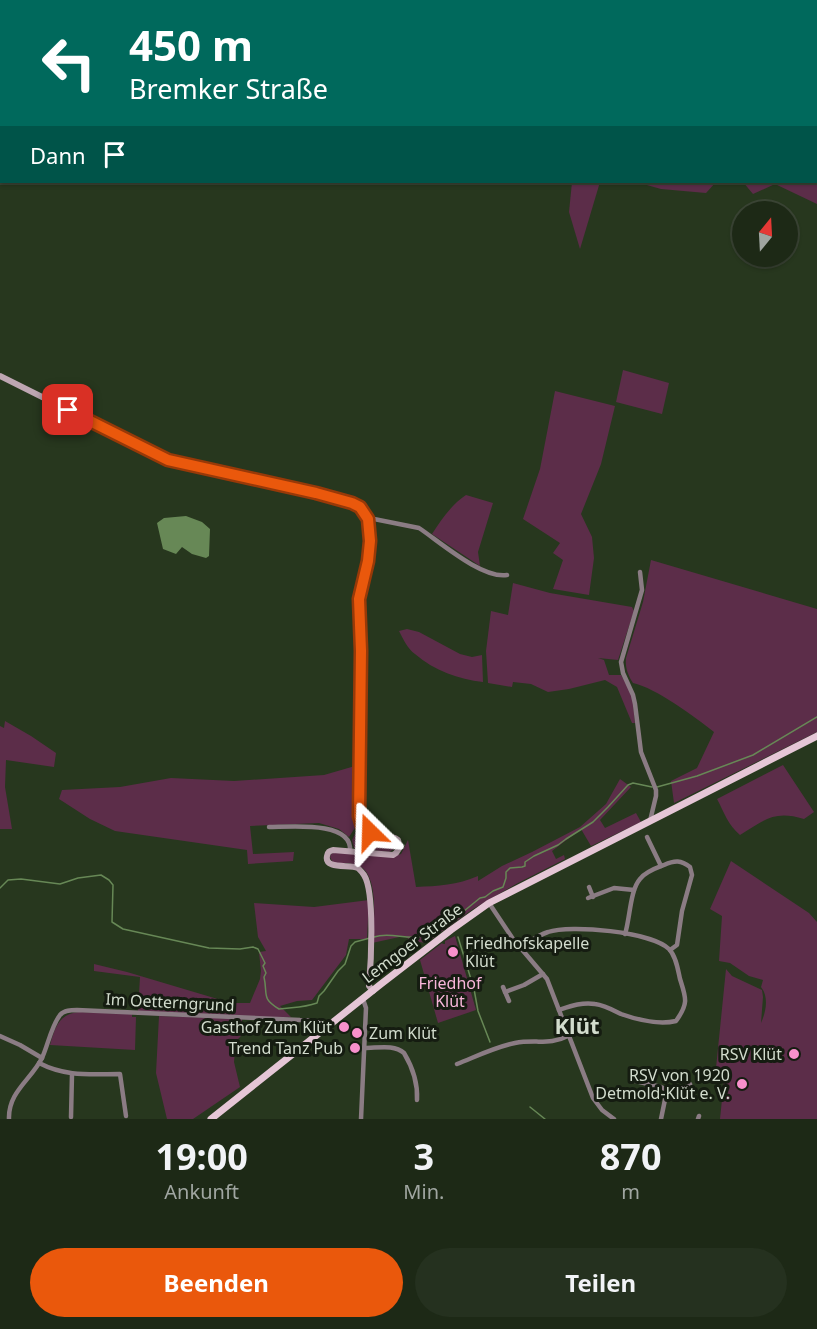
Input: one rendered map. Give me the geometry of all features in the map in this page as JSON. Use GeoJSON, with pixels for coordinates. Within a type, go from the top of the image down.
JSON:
{"type":"FeatureCollection","features":[{"type":"Feature","properties":{"kind":"main road","name":"Lemgoer Straße"},"geometry":{"type":"LineString","coordinates":[[211,1119],[362,999],[489,903],[817,736]]}},
{"type":"Feature","properties":{"kind":"street"},"geometry":{"type":"LineString","coordinates":[[0,376],[168,460],[352,503],[360,507],[368,519],[370,541],[368,561],[359,599],[361,651],[359,816],[366,830],[396,838],[400,847],[399,851],[393,855],[332,850],[328,853],[327,859],[332,865],[357,868],[364,875],[369,892],[371,939],[369,986],[373,991]]}},
{"type":"Feature","properties":{"kind":"street"},"geometry":{"type":"LineString","coordinates":[[368,519],[419,528],[480,569],[503,576],[507,575]]}},
{"type":"Feature","properties":{"kind":"street"},"geometry":{"type":"LineString","coordinates":[[640,572],[642,590],[639,606],[621,668],[633,695],[641,752],[656,790],[650,820]]}},
{"type":"Feature","properties":{"kind":"street"},"geometry":{"type":"LineString","coordinates":[[269,827],[316,826],[325,828],[348,840],[351,846],[350,851]]}},
{"type":"Feature","properties":{"kind":"street"},"geometry":{"type":"LineString","coordinates":[[647,837],[661,866]]}},
{"type":"Feature","properties":{"kind":"street"},"geometry":{"type":"LineString","coordinates":[[625,934],[634,890],[640,878],[648,872],[678,860],[690,867],[692,871],[676,945],[670,950]]}},
{"type":"Feature","properties":{"kind":"street"},"geometry":{"type":"LineString","coordinates":[[589,887],[591,897],[614,888],[634,890]]}},
{"type":"Feature","properties":{"kind":"street"},"geometry":{"type":"LineString","coordinates":[[489,903],[507,931],[547,979],[596,1103],[614,1119]]}},
{"type":"Feature","properties":{"kind":"street"},"geometry":{"type":"LineString","coordinates":[[520,948],[539,935],[555,930],[576,928],[625,934],[656,941],[670,950],[687,1001],[676,1021],[662,1023],[635,1018],[594,1003],[584,1003],[559,1010]]}},
{"type":"Feature","properties":{"kind":"street"},"geometry":{"type":"LineString","coordinates":[[509,1001],[504,989],[524,985],[543,974]]}},
{"type":"Feature","properties":{"kind":"street"},"geometry":{"type":"LineString","coordinates":[[361,1119],[366,1008],[362,999]]}},
{"type":"Feature","properties":{"kind":"street","name":"Im Oetterngrund"},"geometry":{"type":"LineString","coordinates":[[40,1061],[60,1015],[66,1011],[317,1021],[326,1027]]}},
{"type":"Feature","properties":{"kind":"street"},"geometry":{"type":"LineString","coordinates":[[457,1065],[512,1044],[555,1041],[570,1035]]}},
{"type":"Feature","properties":{"kind":"street"},"geometry":{"type":"LineString","coordinates":[[0,1036],[20,1045],[51,1069],[72,1074],[120,1074],[126,1116]]}},
{"type":"Feature","properties":{"kind":"street"},"geometry":{"type":"LineString","coordinates":[[364,1048],[393,1047],[401,1050],[414,1073],[417,1100]]}},
{"type":"Feature","properties":{"kind":"street"},"geometry":{"type":"LineString","coordinates":[[9,1119],[9,1108],[20,1088],[40,1061]]}},
{"type":"Feature","properties":{"kind":"street"},"geometry":{"type":"LineString","coordinates":[[71,1117],[72,1074]]}},
{"type":"Feature","properties":{"kind":"street"},"geometry":{"type":"LineString","coordinates":[[631,1080],[661,1086],[667,1090],[683,1088],[690,1084]]}},
{"type":"Feature","properties":{"kind":"street"},"geometry":{"type":"LineString","coordinates":[[661,1119],[667,1090]]}},
{"type":"Feature","properties":{"kind":"green space"},"geometry":{"type":"Polygon","coordinates":[[[572,183],[600,183],[580,249],[569,212],[572,183]]]}},
{"type":"Feature","properties":{"kind":"green space"},"geometry":{"type":"Polygon","coordinates":[[[640,183],[715,183],[706,193],[661,189],[640,183]]]}},
{"type":"Feature","properties":{"kind":"green space"},"geometry":{"type":"Polygon","coordinates":[[[744,183],[817,183],[817,204],[775,184],[753,194],[744,183]]]}},
{"type":"Feature","properties":{"kind":"green space"},"geometry":{"type":"Polygon","coordinates":[[[623,370],[669,383],[662,414],[616,402],[623,370]]]}},
{"type":"Feature","properties":{"kind":"green space"},"geometry":{"type":"Polygon","coordinates":[[[555,391],[615,406],[601,464],[581,514],[592,537],[594,558],[589,595],[553,589],[563,560],[553,553],[560,543],[523,519],[540,469],[555,391]]]}},
{"type":"Feature","properties":{"kind":"green space"},"geometry":{"type":"Polygon","coordinates":[[[466,495],[493,503],[478,552],[480,566],[432,534],[451,508],[466,495]]]}},
{"type":"Feature","properties":{"kind":"green space"},"geometry":{"type":"Polygon","coordinates":[[[651,560],[817,609],[817,732],[674,803],[671,781],[697,768],[714,732],[664,697],[633,683],[628,674],[626,658],[643,602],[651,560]]]}},
{"type":"Feature","properties":{"kind":"green space"},"geometry":{"type":"Polygon","coordinates":[[[513,583],[550,593],[632,607],[634,611],[618,660],[598,658],[604,660],[609,675],[621,675],[632,692],[635,723],[632,723],[617,687],[605,680],[548,692],[531,684],[513,682],[512,687],[488,683],[486,651],[491,611],[508,615],[513,583]]]}},
{"type":"Feature","properties":{"kind":"green space"},"geometry":{"type":"Polygon","coordinates":[[[407,629],[419,632],[460,654],[472,657],[482,655],[483,682],[447,673],[423,660],[410,649],[399,631],[407,629]]]}},
{"type":"Feature","properties":{"kind":"green space"},"geometry":{"type":"Polygon","coordinates":[[[5,721],[56,753],[54,767],[6,760],[5,787],[12,829],[0,829],[0,726],[4,728],[5,721]]]}},
{"type":"Feature","properties":{"kind":"green space"},"geometry":{"type":"Polygon","coordinates":[[[783,765],[814,812],[804,819],[794,816],[770,818],[740,835],[729,823],[717,799],[783,765]]]}},
{"type":"Feature","properties":{"kind":"green space"},"geometry":{"type":"Polygon","coordinates":[[[355,766],[358,823],[349,837],[339,829],[319,823],[250,826],[253,854],[294,852],[293,861],[248,864],[247,850],[115,831],[90,819],[59,799],[62,790],[120,787],[171,778],[234,781],[324,775],[355,766]]]}},
{"type":"Feature","properties":{"kind":"green space"},"geometry":{"type":"Polygon","coordinates":[[[620,779],[631,787],[600,820],[605,828],[636,813],[641,822],[591,846],[581,829],[552,851],[556,859],[564,855],[565,859],[473,909],[426,943],[412,941],[404,936],[372,943],[374,902],[371,881],[361,867],[355,864],[333,863],[330,857],[336,852],[390,857],[401,854],[408,840],[416,887],[455,883],[478,876],[478,881],[502,866],[580,827],[606,804],[620,779]]]}},
{"type":"Feature","properties":{"kind":"green space"},"geometry":{"type":"Polygon","coordinates":[[[359,826],[367,834],[395,841],[396,848],[389,852],[354,848],[352,840],[359,826]]]}},
{"type":"Feature","properties":{"kind":"green space"},"geometry":{"type":"Polygon","coordinates":[[[731,861],[809,913],[817,922],[817,1119],[720,1119],[725,1070],[716,1068],[726,969],[732,976],[762,990],[761,1023],[766,1005],[764,991],[761,987],[763,980],[749,976],[730,963],[719,961],[722,916],[710,909],[731,861]]]}},
{"type":"Feature","properties":{"kind":"green space"},"geometry":{"type":"Polygon","coordinates":[[[369,900],[367,939],[349,939],[346,955],[312,1000],[280,1006],[291,1017],[138,1011],[140,977],[94,971],[94,964],[127,972],[231,1003],[250,1003],[260,979],[259,952],[266,951],[258,937],[254,903],[314,907],[369,900]]]}},
{"type":"Feature","properties":{"kind":"green space","name":"Friedhof Klüt"},"geometry":{"type":"Polygon","coordinates":[[[455,936],[476,1010],[438,1023],[420,960],[455,936]]]}},
{"type":"Feature","properties":{"kind":"green space"},"geometry":{"type":"Polygon","coordinates":[[[79,1012],[132,1014],[132,1017],[136,1017],[135,1050],[50,1045],[59,1022],[67,1015],[79,1012]]]}},
{"type":"Feature","properties":{"kind":"green space"},"geometry":{"type":"Polygon","coordinates":[[[159,1016],[242,1019],[241,1036],[236,1041],[234,1062],[240,1087],[193,1119],[167,1119],[156,1073],[159,1016]]]}},
{"type":"Feature","properties":{"kind":"shaded area"},"geometry":{"type":"Polygon","coordinates":[[[186,516],[202,522],[210,529],[209,556],[206,558],[192,554],[182,547],[176,554],[163,549],[157,523],[164,518],[186,516]]]}},
{"type":"Feature","properties":{"kind":"waterway"},"geometry":{"type":"LineString","coordinates":[[657,787],[697,776],[753,755],[817,717]]}},
{"type":"Feature","properties":{"kind":"waterway"},"geometry":{"type":"LineString","coordinates":[[374,937],[385,935],[413,937],[428,934],[453,920],[480,898],[503,887],[506,872],[510,868],[525,866],[525,862],[534,856],[558,845],[593,822],[628,785],[633,783],[652,787]]}},
{"type":"Feature","properties":{"kind":"waterway"},"geometry":{"type":"LineString","coordinates":[[0,888],[8,880],[21,879],[60,884],[78,878],[101,875],[113,885],[112,922],[123,929],[209,948],[253,947],[258,949],[265,963],[263,966],[266,973],[264,977],[267,999],[279,1009],[317,1003],[319,996],[345,964],[351,946],[355,942],[370,938]]}},
{"type":"Feature","properties":{"kind":"waterway"},"geometry":{"type":"LineString","coordinates":[[458,937],[474,989],[478,1011],[490,1042]]}},
{"type":"Feature","properties":{"kind":"waterway"},"geometry":{"type":"LineString","coordinates":[[530,1107],[545,1119]]}},
{"type":"Feature","properties":{"kind":"place","name":"Friedhofskapelle Klüt"},"geometry":{"type":"Point","coordinates":[453,952]}},
{"type":"Feature","properties":{"kind":"place","name":"Gasthof Zum Klüt"},"geometry":{"type":"Point","coordinates":[344,1027]}},
{"type":"Feature","properties":{"kind":"place","name":"Zum Klüt"},"geometry":{"type":"Point","coordinates":[357,1033]}},
{"type":"Feature","properties":{"kind":"place","name":"Trend Tanz Pub"},"geometry":{"type":"Point","coordinates":[355,1048]}},
{"type":"Feature","properties":{"kind":"place","name":"RSV Klüt"},"geometry":{"type":"Point","coordinates":[794,1054]}},
{"type":"Feature","properties":{"kind":"place","name":"RSV von 1920 Detmold-Klüt e. V."},"geometry":{"type":"Point","coordinates":[742,1084]}},
{"type":"Feature","properties":{"kind":"district","name":"Klüt"},"geometry":{"type":"Point","coordinates":[577,1026]}},
{"type":"Feature","properties":{"kind":"route"},"geometry":{"type":"LineString","coordinates":[[68,410],[168,460],[316,493],[360,507],[368,519],[370,541],[359,599],[361,651],[359,816],[362,826],[370,832]]}}]}
